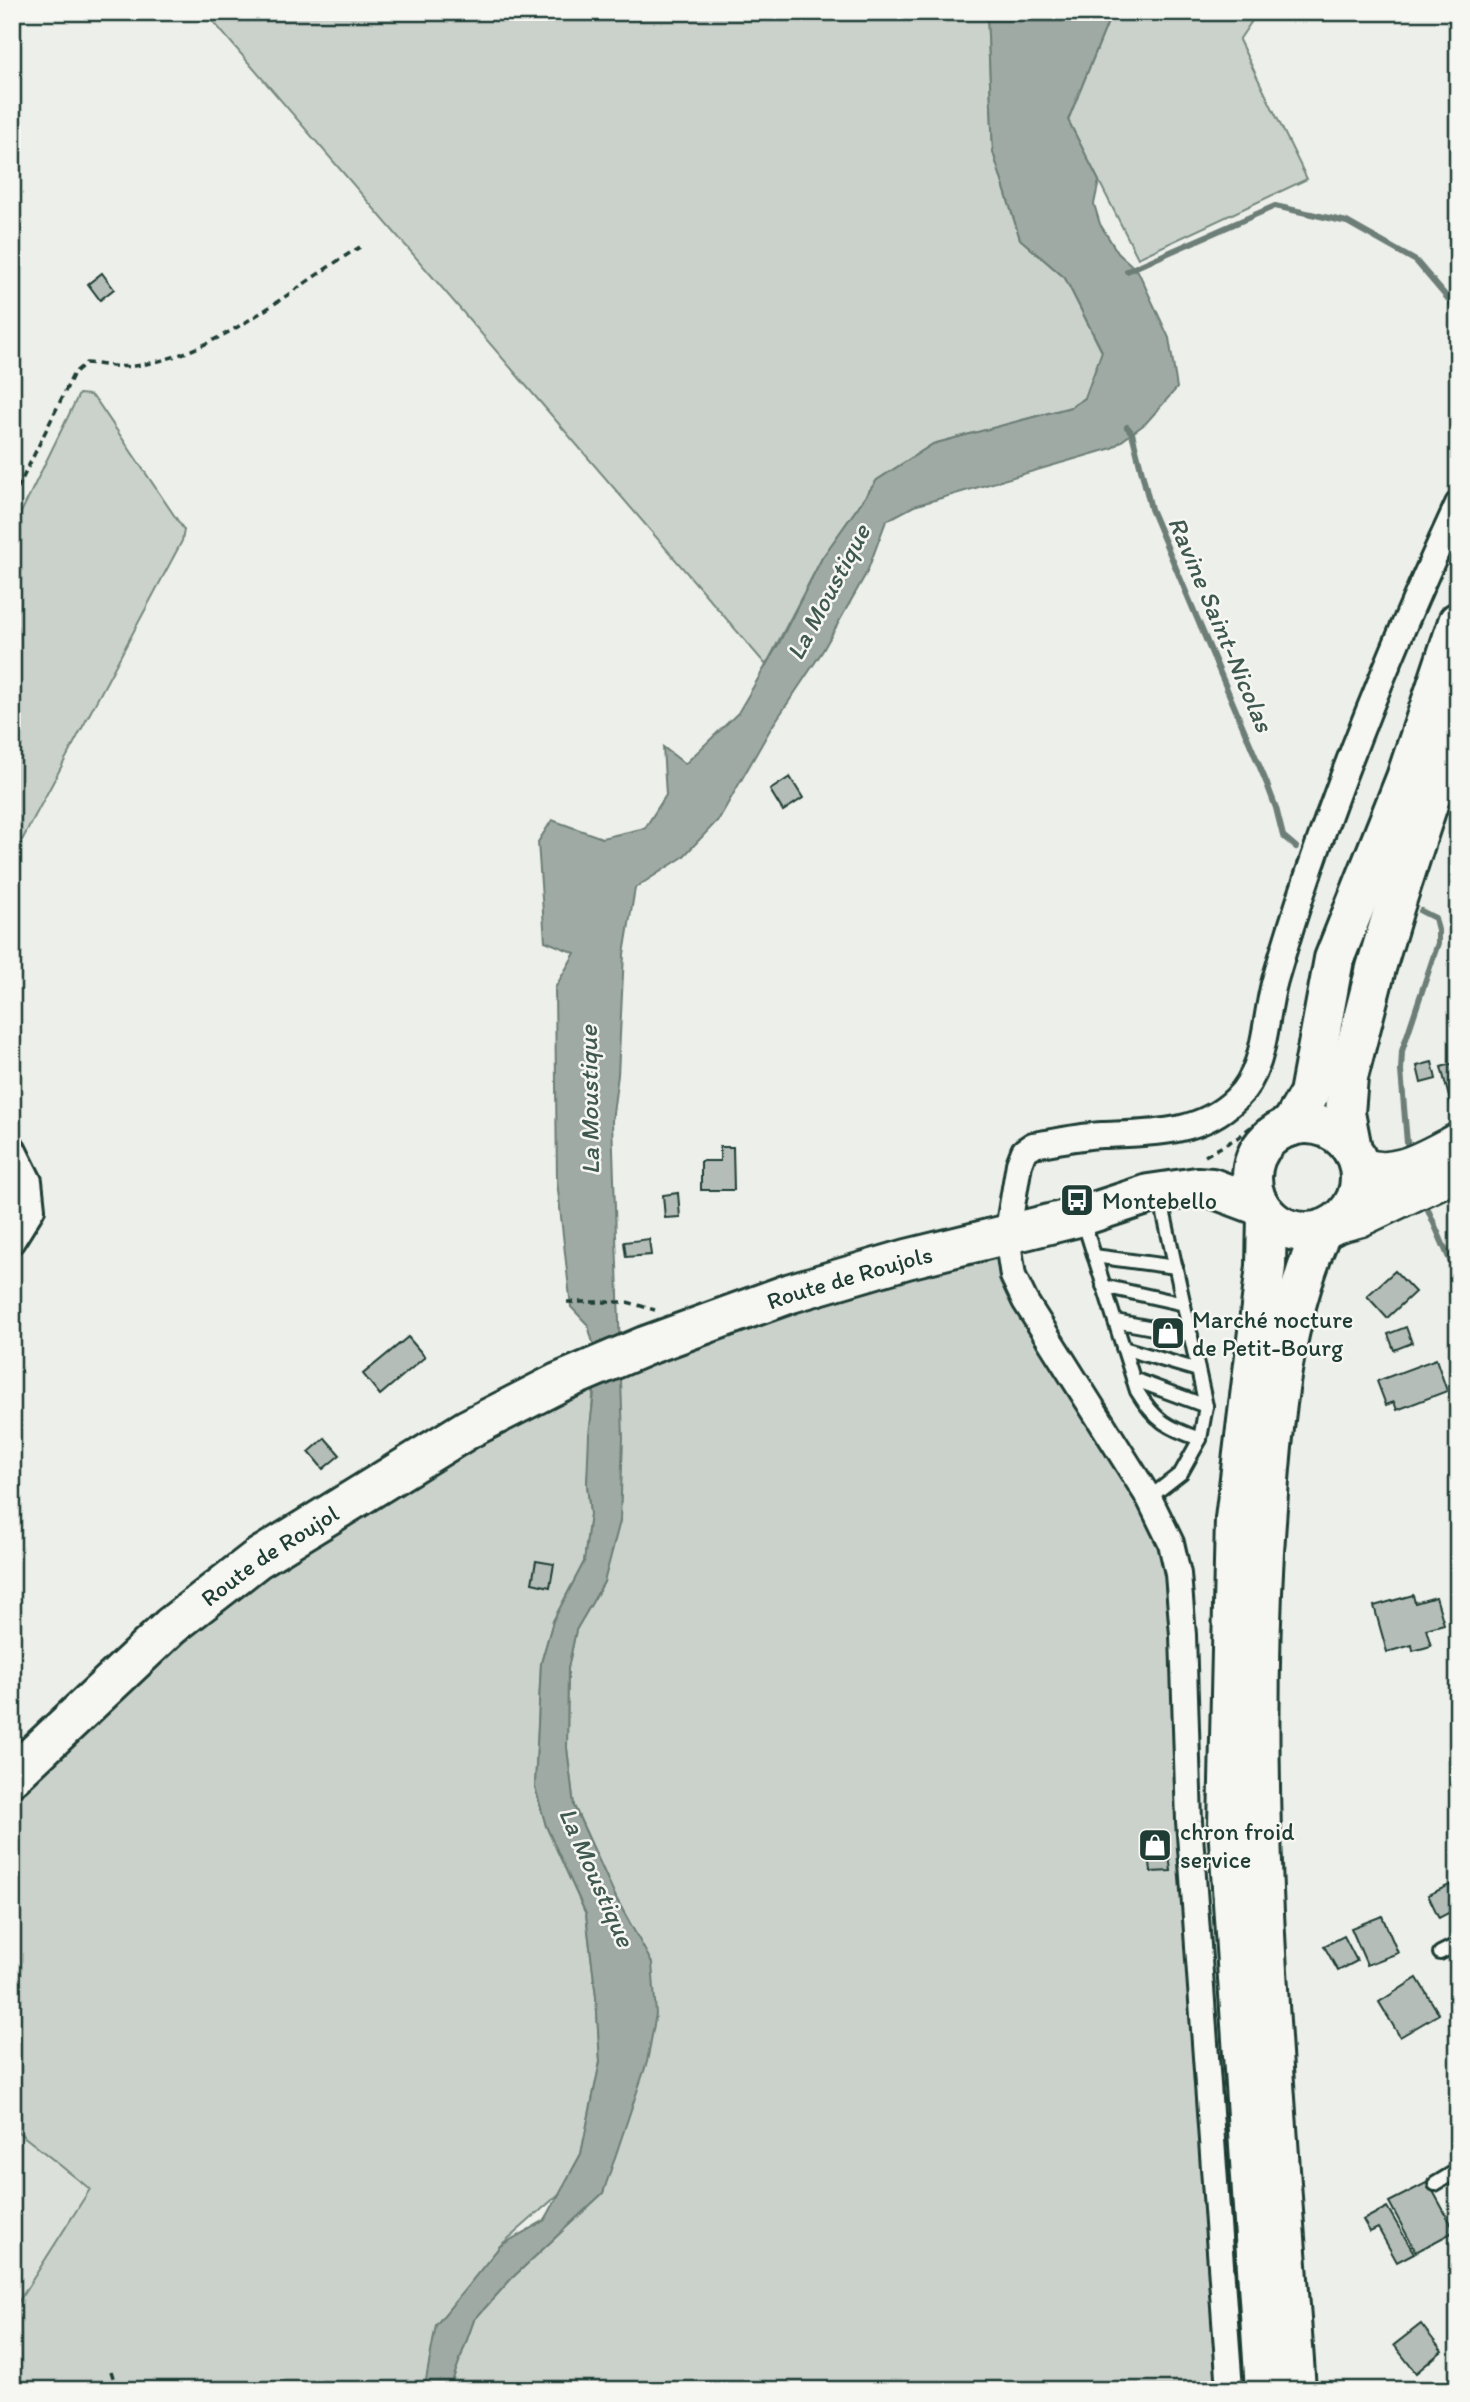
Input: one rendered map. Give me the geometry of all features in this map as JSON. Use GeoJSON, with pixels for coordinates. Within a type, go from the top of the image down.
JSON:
{"type":"FeatureCollection","features":[{"type":"Feature","properties":{"kind":"main road"},"geometry":{"type":"LineString","coordinates":[[1265,2390],[1228,1826],[1236,1519],[1266,1266],[1263,1211],[1255,1195],[1253,1170],[1261,1147],[1280,1132],[1309,1094],[1334,959],[1406,778],[1458,622]]}},
{"type":"Feature","properties":{"kind":"main road"},"geometry":{"type":"LineString","coordinates":[[1296,2390],[1266,1955],[1261,1815],[1261,1618],[1270,1479],[1287,1335],[1305,1273],[1329,1227],[1348,1213],[1357,1198],[1360,1182],[1345,1113],[1348,1077],[1391,917],[1458,712]]}},
{"type":"Feature","properties":{"kind":"main road"},"geometry":{"type":"LineString","coordinates":[[1280,1132],[1304,1124],[1325,1128],[1343,1139],[1355,1157],[1371,1171],[1405,1167],[1458,1142]]}},
{"type":"Feature","properties":{"kind":"main road","name":"Route de Roujols"},"geometry":{"type":"LineString","coordinates":[[1154,1193],[1175,1180],[1280,1132]]}},
{"type":"Feature","properties":{"kind":"main road"},"geometry":{"type":"LineString","coordinates":[[1263,1211],[1286,1229],[1310,1233],[1376,1210],[1458,1171]]}},
{"type":"Feature","properties":{"kind":"main road","name":"Route de Roujols"},"geometry":{"type":"LineString","coordinates":[[558,1383],[645,1346],[790,1293],[907,1259],[1082,1216],[1154,1193],[1197,1187],[1212,1188],[1263,1211]]}},
{"type":"Feature","properties":{"kind":"main road","name":"Route de Roujol"},"geometry":{"type":"LineString","coordinates":[[12,1776],[171,1626],[257,1559],[468,1429],[558,1383]]}},
{"type":"Feature","properties":{"kind":"street"},"geometry":{"type":"LineString","coordinates":[[1230,2390],[1189,1821],[1183,1635],[1178,1574],[1171,1543],[1149,1498],[1025,1301],[1013,1276],[1007,1236],[1019,1164],[1024,1151],[1033,1145],[1099,1135],[1142,1135],[1183,1128],[1210,1119],[1236,1099],[1249,1083],[1259,1060],[1275,981],[1324,827],[1416,595],[1458,504]]}},
{"type":"Feature","properties":{"kind":"street"},"geometry":{"type":"LineString","coordinates":[[12,1147],[29,1181],[32,1209],[12,1241]]}},
{"type":"Feature","properties":{"kind":"lane"},"geometry":{"type":"LineString","coordinates":[[1149,1498],[1181,1473],[1200,1439],[1206,1406],[1176,1267],[1154,1193]]}},
{"type":"Feature","properties":{"kind":"lane"},"geometry":{"type":"LineString","coordinates":[[1082,1216],[1137,1391],[1147,1408],[1171,1429],[1200,1439]]}},
{"type":"Feature","properties":{"kind":"lane"},"geometry":{"type":"LineString","coordinates":[[1094,1256],[1176,1267]]}},
{"type":"Feature","properties":{"kind":"lane"},"geometry":{"type":"LineString","coordinates":[[1103,1286],[1184,1304]]}},
{"type":"Feature","properties":{"kind":"lane"},"geometry":{"type":"LineString","coordinates":[[1115,1321],[1191,1335]]}},
{"type":"Feature","properties":{"kind":"lane"},"geometry":{"type":"LineString","coordinates":[[1123,1348],[1198,1370]]}},
{"type":"Feature","properties":{"kind":"lane"},"geometry":{"type":"LineString","coordinates":[[1133,1378],[1206,1406]]}},
{"type":"Feature","properties":{"kind":"lane"},"geometry":{"type":"LineString","coordinates":[[1440,1953],[1458,1944]]}},
{"type":"Feature","properties":{"kind":"lane"},"geometry":{"type":"LineString","coordinates":[[1435,2184],[1458,2170]]}},
{"type":"Feature","properties":{"kind":"path"},"geometry":{"type":"LineString","coordinates":[[12,500],[74,373],[86,363],[132,366],[178,355],[254,318],[320,271],[360,247]]}},
{"type":"Feature","properties":{"kind":"path"},"geometry":{"type":"LineString","coordinates":[[567,1302],[627,1302]]}},
{"type":"Feature","properties":{"kind":"path"},"geometry":{"type":"LineString","coordinates":[[111,2371],[117,2390]]}},
{"type":"Feature","properties":{"kind":"shaded area"},"geometry":{"type":"Polygon","coordinates":[[[205,12],[987,12],[993,152],[1020,239],[1065,278],[1102,352],[1085,398],[1071,407],[933,444],[877,480],[822,558],[766,665],[205,12]]]}},
{"type":"Feature","properties":{"kind":"shaded area"},"geometry":{"type":"Polygon","coordinates":[[[1112,12],[1258,12],[1239,40],[1307,179],[1138,258],[1068,120],[1112,12]]]}},
{"type":"Feature","properties":{"kind":"shaded area"},"geometry":{"type":"Polygon","coordinates":[[[79,394],[90,395],[97,401],[184,530],[182,541],[12,859],[12,531],[79,394]]]}},
{"type":"Feature","properties":{"kind":"shaded area"},"geometry":{"type":"Polygon","coordinates":[[[1007,1236],[1013,1276],[1171,1543],[1230,2390],[449,2390],[474,2320],[511,2279],[603,2193],[614,2156],[649,1959],[616,1898],[574,1806],[567,1748],[568,1668],[576,1630],[604,1582],[622,1366],[1007,1236]]]}},
{"type":"Feature","properties":{"kind":"shaded area"},"geometry":{"type":"Polygon","coordinates":[[[594,1380],[587,1484],[590,1514],[584,1562],[553,1621],[541,1663],[535,1786],[546,1826],[586,1914],[596,1997],[600,2062],[581,2154],[559,2194],[500,2246],[422,2390],[12,2390],[12,2312],[90,2189],[12,2127],[12,1776],[257,1559],[594,1380]]]}},
{"type":"Feature","properties":{"kind":"shaded area"},"geometry":{"type":"Polygon","coordinates":[[[12,2127],[90,2189],[12,2312],[12,2127]]]}},
{"type":"Feature","properties":{"kind":"water","name":"La Moustique"},"geometry":{"type":"Polygon","coordinates":[[[987,12],[1112,12],[1068,120],[1099,181],[1094,204],[1100,224],[1118,253],[1138,271],[1169,338],[1177,388],[1146,423],[1112,448],[914,506],[886,521],[867,572],[822,652],[771,728],[719,819],[683,857],[635,888],[624,954],[618,1075],[612,1121],[623,1438],[620,1521],[604,1582],[576,1630],[568,1668],[567,1748],[574,1806],[616,1898],[652,1963],[656,2014],[647,2062],[603,2193],[511,2279],[474,2320],[449,2390],[422,2390],[436,2325],[500,2246],[545,2220],[581,2154],[600,2062],[596,1997],[586,1914],[546,1826],[535,1787],[541,1663],[553,1621],[584,1562],[590,1514],[587,1484],[594,1394],[594,1347],[588,1325],[571,1307],[557,1181],[555,988],[575,953],[545,941],[538,842],[552,820],[602,838],[645,828],[666,795],[663,747],[685,764],[738,713],[779,643],[822,558],[877,480],[933,444],[1071,407],[1085,398],[1102,351],[1065,278],[1020,239],[993,152],[987,12]]]}},
{"type":"Feature","properties":{"kind":"building"},"geometry":{"type":"Polygon","coordinates":[[[102,273],[114,289],[100,300],[88,284],[102,273]]]}},
{"type":"Feature","properties":{"kind":"building"},"geometry":{"type":"Polygon","coordinates":[[[790,777],[803,798],[783,811],[770,790],[790,777]]]}},
{"type":"Feature","properties":{"kind":"building"},"geometry":{"type":"Polygon","coordinates":[[[1432,1062],[1436,1079],[1421,1083],[1417,1066],[1432,1062]]]}},
{"type":"Feature","properties":{"kind":"building"},"geometry":{"type":"Polygon","coordinates":[[[1458,1062],[1458,1115],[1454,1116],[1441,1067],[1458,1062]]]}},
{"type":"Feature","properties":{"kind":"building"},"geometry":{"type":"Polygon","coordinates":[[[720,1147],[733,1147],[734,1190],[701,1190],[701,1161],[720,1161],[720,1147]]]}},
{"type":"Feature","properties":{"kind":"building"},"geometry":{"type":"Polygon","coordinates":[[[678,1193],[680,1217],[665,1218],[663,1195],[678,1193]]]}},
{"type":"Feature","properties":{"kind":"building"},"geometry":{"type":"Polygon","coordinates":[[[649,1239],[651,1255],[626,1257],[624,1242],[649,1239]]]}},
{"type":"Feature","properties":{"kind":"building"},"geometry":{"type":"Polygon","coordinates":[[[1395,1271],[1415,1292],[1387,1318],[1367,1296],[1395,1271]]]}},
{"type":"Feature","properties":{"kind":"building"},"geometry":{"type":"Polygon","coordinates":[[[1406,1327],[1412,1343],[1394,1350],[1388,1334],[1406,1327]]]}},
{"type":"Feature","properties":{"kind":"building"},"geometry":{"type":"Polygon","coordinates":[[[408,1337],[425,1357],[380,1395],[363,1374],[408,1337]]]}},
{"type":"Feature","properties":{"kind":"building"},"geometry":{"type":"Polygon","coordinates":[[[1436,1359],[1447,1391],[1397,1410],[1394,1402],[1386,1405],[1377,1381],[1436,1359]]]}},
{"type":"Feature","properties":{"kind":"building"},"geometry":{"type":"Polygon","coordinates":[[[325,1438],[340,1455],[323,1469],[309,1452],[325,1438]]]}},
{"type":"Feature","properties":{"kind":"building"},"geometry":{"type":"Polygon","coordinates":[[[536,1561],[554,1564],[550,1587],[532,1583],[536,1561]]]}},
{"type":"Feature","properties":{"kind":"building"},"geometry":{"type":"Polygon","coordinates":[[[1413,1595],[1415,1603],[1436,1597],[1444,1624],[1426,1629],[1431,1646],[1413,1651],[1412,1645],[1387,1652],[1374,1606],[1413,1595]]]}},
{"type":"Feature","properties":{"kind":"building"},"geometry":{"type":"Polygon","coordinates":[[[1166,1831],[1171,1871],[1151,1872],[1147,1833],[1166,1831]]]}},
{"type":"Feature","properties":{"kind":"building"},"geometry":{"type":"Polygon","coordinates":[[[1458,1881],[1458,1908],[1439,1918],[1428,1895],[1458,1881]]]}},
{"type":"Feature","properties":{"kind":"building"},"geometry":{"type":"Polygon","coordinates":[[[1382,1916],[1398,1953],[1367,1965],[1351,1928],[1382,1916]]]}},
{"type":"Feature","properties":{"kind":"building"},"geometry":{"type":"Polygon","coordinates":[[[1344,1936],[1357,1961],[1338,1971],[1324,1946],[1344,1936]]]}},
{"type":"Feature","properties":{"kind":"building"},"geometry":{"type":"Polygon","coordinates":[[[1417,1978],[1439,2014],[1400,2037],[1379,2002],[1417,1978]]]}},
{"type":"Feature","properties":{"kind":"building"},"geometry":{"type":"Polygon","coordinates":[[[1428,2182],[1455,2231],[1416,2252],[1389,2202],[1428,2182]]]}},
{"type":"Feature","properties":{"kind":"building"},"geometry":{"type":"Polygon","coordinates":[[[1387,2207],[1414,2253],[1397,2262],[1378,2228],[1370,2232],[1363,2220],[1387,2207]]]}},
{"type":"Feature","properties":{"kind":"building"},"geometry":{"type":"Polygon","coordinates":[[[1421,2324],[1442,2351],[1416,2373],[1394,2345],[1421,2324]]]}},
{"type":"Feature","properties":{"kind":"waterway"},"geometry":{"type":"LineString","coordinates":[[1127,271],[1275,206],[1347,222],[1416,261],[1450,301],[1458,315]]}},
{"type":"Feature","properties":{"kind":"waterway","name":"Ravine Saint-Nicolas"},"geometry":{"type":"LineString","coordinates":[[1127,427],[1132,433],[1151,509],[1267,784],[1283,836],[1296,847]]}},
{"type":"Feature","properties":{"kind":"waterway","name":"Ravine Saint-Nicolas"},"geometry":{"type":"LineString","coordinates":[[1407,1143],[1402,1051],[1438,943],[1435,918],[1421,911]]}},
{"type":"Feature","properties":{"kind":"waterway","name":"Ravine Saint-Nicolas"},"geometry":{"type":"LineString","coordinates":[[1426,1205],[1458,1279]]}},
{"type":"Feature","properties":{"kind":"place","name":"Montebello"},"geometry":{"type":"Point","coordinates":[1077,1200]}},
{"type":"Feature","properties":{"kind":"place","name":"Marché nocture de Petit-Bourg"},"geometry":{"type":"Point","coordinates":[1168,1333]}},
{"type":"Feature","properties":{"kind":"place","name":"chron froid service"},"geometry":{"type":"Point","coordinates":[1155,1845]}}]}
